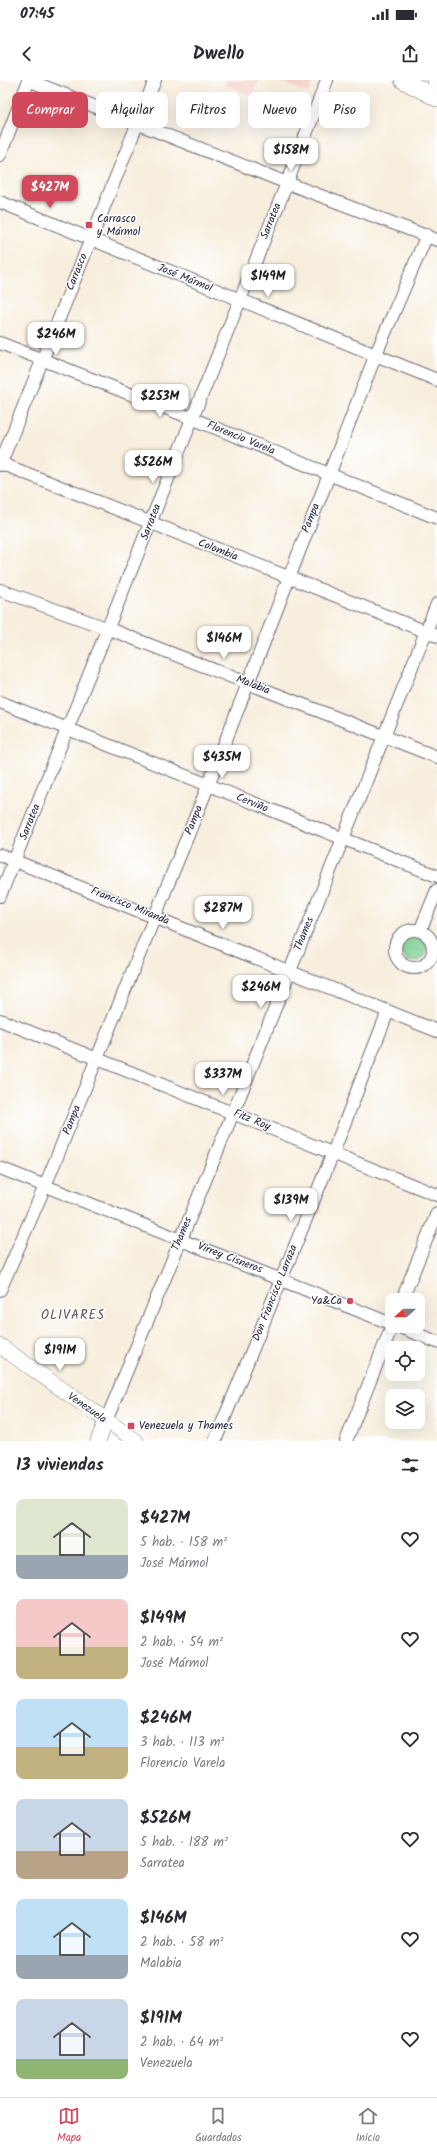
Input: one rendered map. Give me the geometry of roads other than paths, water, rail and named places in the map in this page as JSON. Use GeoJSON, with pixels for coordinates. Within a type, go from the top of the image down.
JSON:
{"type":"FeatureCollection","features":[{"type":"Feature","properties":{"kind":"main road"},"geometry":{"type":"LineString","coordinates":[[403,80],[437,98]]}},
{"type":"Feature","properties":{"kind":"street"},"geometry":{"type":"LineString","coordinates":[[0,155],[29,80],[96,106]]}},
{"type":"Feature","properties":{"kind":"street","name":"Carrasco"},"geometry":{"type":"LineString","coordinates":[[150,92],[155,80]]}},
{"type":"Feature","properties":{"kind":"street","name":"Sarratea"},"geometry":{"type":"LineString","coordinates":[[0,896],[109,629],[191,418],[287,183],[327,80]]}},
{"type":"Feature","properties":{"kind":"street","name":"Carrasco"},"geometry":{"type":"LineString","coordinates":[[0,464],[90,238],[136,128]]}},
{"type":"Feature","properties":{"kind":"street"},"geometry":{"type":"LineString","coordinates":[[150,128],[287,183],[432,238]]}},
{"type":"Feature","properties":{"kind":"street","name":"José Mármol"},"geometry":{"type":"LineString","coordinates":[[0,202],[437,380]]}},
{"type":"Feature","properties":{"kind":"street","name":"Pampa"},"geometry":{"type":"LineString","coordinates":[[0,1290],[45,1186],[208,786],[249,683],[328,474],[376,354],[432,238]]}},
{"type":"Feature","properties":{"kind":"street","name":"Florencio Varela"},"geometry":{"type":"LineString","coordinates":[[0,343],[191,418],[437,518]]}},
{"type":"Feature","properties":{"kind":"street","name":"Colombia"},"geometry":{"type":"LineString","coordinates":[[0,464],[432,634]]}},
{"type":"Feature","properties":{"kind":"street","name":"Malabia"},"geometry":{"type":"LineString","coordinates":[[0,590],[109,629],[437,758]]}},
{"type":"Feature","properties":{"kind":"street","name":"Thames"},"geometry":{"type":"LineString","coordinates":[[98,1441],[233,1113],[384,736],[432,634],[437,604]]}},
{"type":"Feature","properties":{"kind":"street","name":"Cerviño"},"geometry":{"type":"LineString","coordinates":[[0,702],[342,840],[437,876]]}},
{"type":"Feature","properties":{"kind":"street","name":"Francisco Miranda"},"geometry":{"type":"LineString","coordinates":[[0,855],[290,970],[437,1031]]}},
{"type":"Feature","properties":{"kind":"street"},"geometry":{"type":"LineString","coordinates":[[420,931],[437,890]]}},
{"type":"Feature","properties":{"kind":"street","name":"Don Francisco Larraza"},"geometry":{"type":"LineString","coordinates":[[214,1441],[333,1153],[388,1011]]}},
{"type":"Feature","properties":{"kind":"street","name":"Fitz Roy"},"geometry":{"type":"LineString","coordinates":[[0,1020],[437,1194]]}},
{"type":"Feature","properties":{"kind":"street","name":"Virrey Cisneros"},"geometry":{"type":"LineString","coordinates":[[0,1168],[281,1278],[385,1322]]}},
{"type":"Feature","properties":{"kind":"street"},"geometry":{"type":"LineString","coordinates":[[405,1293],[437,1213]]}},
{"type":"Feature","properties":{"kind":"street"},"geometry":{"type":"LineString","coordinates":[[346,1441],[389,1333]]}},
{"type":"Feature","properties":{"kind":"street"},"geometry":{"type":"LineString","coordinates":[[414,1333],[437,1342]]}},
{"type":"Feature","properties":{"kind":"street","name":"Venezuela"},"geometry":{"type":"LineString","coordinates":[[0,1346],[136,1441]]}},
{"type":"Feature","properties":{"kind":"place","name":"Carrasco y Mármol"},"geometry":{"type":"Point","coordinates":[89,225]}},
{"type":"Feature","properties":{"kind":"place","name":"Ya&Ca"},"geometry":{"type":"Point","coordinates":[350,1301]}},
{"type":"Feature","properties":{"kind":"place","name":"Venezuela y Thames"},"geometry":{"type":"Point","coordinates":[131,1426]}},
{"type":"Feature","properties":{"kind":"district","name":"OLIVARES"},"geometry":{"type":"Point","coordinates":[73,1315]}}]}
